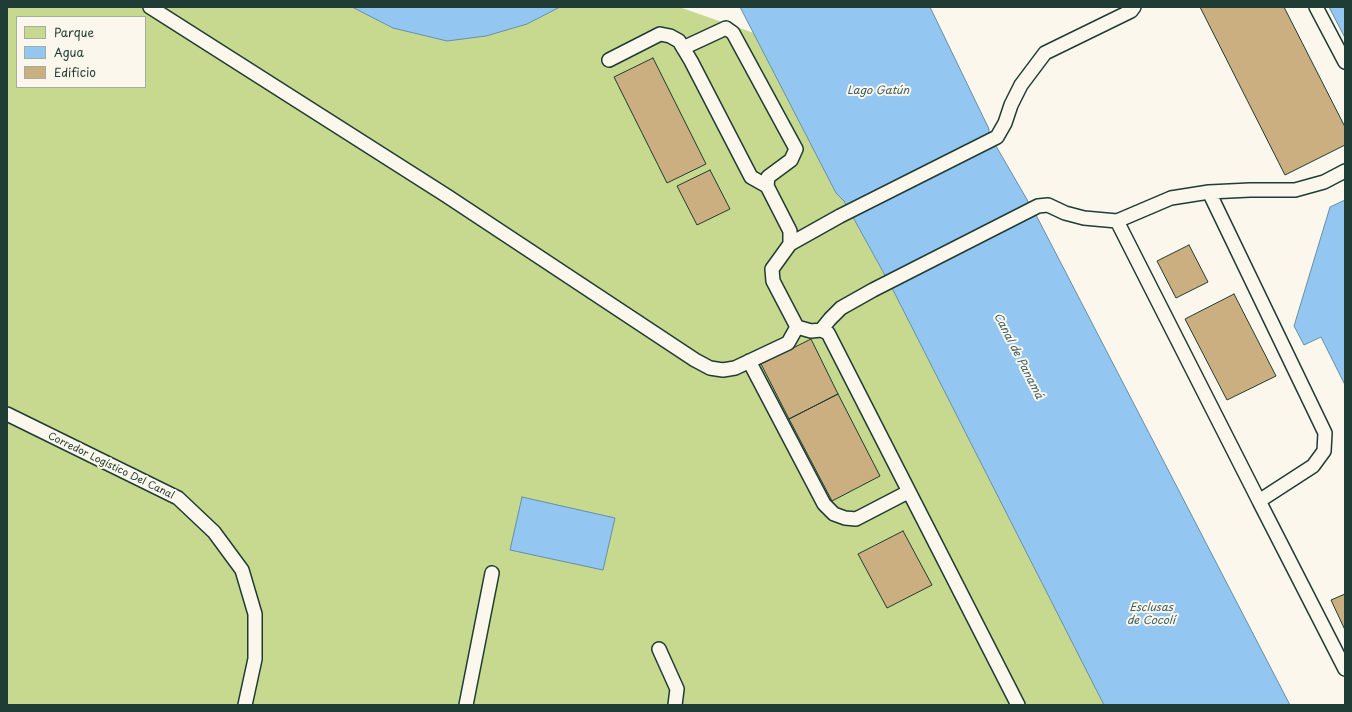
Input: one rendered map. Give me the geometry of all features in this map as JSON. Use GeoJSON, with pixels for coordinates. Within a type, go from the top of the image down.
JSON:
{"type":"FeatureCollection","features":[{"type":"Feature","properties":{"kind":"lane"},"geometry":{"type":"LineString","coordinates":[[150,7],[440,191],[695,360],[710,368],[723,370],[735,368],[788,343],[797,327]]}},
{"type":"Feature","properties":{"kind":"lane"},"geometry":{"type":"LineString","coordinates":[[1018,705],[828,333],[821,330],[811,331],[797,327],[773,281],[772,269],[790,244],[840,216],[997,137],[1005,123],[1011,105],[1021,85],[1044,53],[1131,11],[1134,7]]}},
{"type":"Feature","properties":{"kind":"lane"},"geometry":{"type":"LineString","coordinates":[[1316,7],[1345,62]]}},
{"type":"Feature","properties":{"kind":"lane"},"geometry":{"type":"LineString","coordinates":[[683,48],[726,28],[733,33],[796,149],[791,160],[768,176],[767,186],[790,231],[790,244]]}},
{"type":"Feature","properties":{"kind":"lane"},"geometry":{"type":"LineString","coordinates":[[609,60],[660,34],[670,36],[679,41],[751,177],[767,186]]}},
{"type":"Feature","properties":{"kind":"lane"},"geometry":{"type":"LineString","coordinates":[[821,330],[841,308],[873,290],[1038,206],[1048,205],[1065,213],[1084,218],[1117,221],[1171,198],[1209,192],[1295,190],[1324,182],[1345,171]]}},
{"type":"Feature","properties":{"kind":"lane"},"geometry":{"type":"LineString","coordinates":[[1209,192],[1325,433],[1324,451],[1313,466],[1258,501]]}},
{"type":"Feature","properties":{"kind":"lane"},"geometry":{"type":"LineString","coordinates":[[1117,221],[1258,501],[1345,669]]}},
{"type":"Feature","properties":{"kind":"lane"},"geometry":{"type":"LineString","coordinates":[[749,361],[824,504],[834,514],[845,518],[856,519],[908,492]]}},
{"type":"Feature","properties":{"kind":"lane","name":"Corredor Logístico Del Canal"},"geometry":{"type":"LineString","coordinates":[[7,414],[178,498],[214,532],[242,570],[255,614],[255,659],[245,705]]}},
{"type":"Feature","properties":{"kind":"lane"},"geometry":{"type":"LineString","coordinates":[[466,705],[492,573]]}},
{"type":"Feature","properties":{"kind":"lane"},"geometry":{"type":"LineString","coordinates":[[659,649],[677,689],[675,705]]}},
{"type":"Feature","properties":{"kind":"green space"},"geometry":{"type":"Polygon","coordinates":[[[7,7],[352,7],[393,28],[447,41],[486,36],[527,24],[560,7],[679,7],[754,33],[836,193],[844,201],[892,288],[1104,705],[7,705],[7,7]]]}},
{"type":"Feature","properties":{"kind":"water"},"geometry":{"type":"Polygon","coordinates":[[[352,7],[560,7],[527,24],[486,36],[447,41],[393,28],[352,7]]]}},
{"type":"Feature","properties":{"kind":"water","name":"Esclusas de Cocolí"},"geometry":{"type":"Polygon","coordinates":[[[740,7],[930,7],[989,129],[989,134],[1036,215],[1290,705],[1104,705],[892,288],[844,201],[836,193],[740,7]]]}},
{"type":"Feature","properties":{"kind":"water"},"geometry":{"type":"Polygon","coordinates":[[[1329,7],[1345,7],[1345,38],[1329,7]]]}},
{"type":"Feature","properties":{"kind":"water"},"geometry":{"type":"Polygon","coordinates":[[[1345,200],[1345,385],[1321,337],[1304,345],[1294,326],[1330,207],[1345,200]]]}},
{"type":"Feature","properties":{"kind":"water"},"geometry":{"type":"Polygon","coordinates":[[[522,497],[615,518],[603,570],[510,550],[522,497]]]}},
{"type":"Feature","properties":{"kind":"building"},"geometry":{"type":"Polygon","coordinates":[[[1200,7],[1284,7],[1345,127],[1345,145],[1285,175],[1200,7]]]}},
{"type":"Feature","properties":{"kind":"building"},"geometry":{"type":"Polygon","coordinates":[[[653,58],[706,164],[667,183],[614,77],[653,58]]]}},
{"type":"Feature","properties":{"kind":"building"},"geometry":{"type":"Polygon","coordinates":[[[710,170],[730,209],[697,225],[677,186],[710,170]]]}},
{"type":"Feature","properties":{"kind":"building"},"geometry":{"type":"Polygon","coordinates":[[[1189,245],[1208,282],[1176,298],[1157,261],[1189,245]]]}},
{"type":"Feature","properties":{"kind":"building"},"geometry":{"type":"Polygon","coordinates":[[[1234,294],[1276,376],[1227,400],[1185,319],[1234,294]]]}},
{"type":"Feature","properties":{"kind":"building"},"geometry":{"type":"Polygon","coordinates":[[[811,339],[838,394],[789,419],[761,364],[811,339]]]}},
{"type":"Feature","properties":{"kind":"building"},"geometry":{"type":"Polygon","coordinates":[[[838,394],[880,476],[832,501],[789,419],[838,394]]]}},
{"type":"Feature","properties":{"kind":"building"},"geometry":{"type":"Polygon","coordinates":[[[903,531],[932,585],[887,608],[858,554],[903,531]]]}},
{"type":"Feature","properties":{"kind":"building"},"geometry":{"type":"Polygon","coordinates":[[[1345,594],[1345,630],[1331,600],[1345,594]]]}},
{"type":"Feature","properties":{"kind":"water label","name":"Lago Gatún"},"geometry":{"type":"Point","coordinates":[878,91]}},
{"type":"Feature","properties":{"kind":"water label","name":"Canal de Panamá"},"geometry":{"type":"Point","coordinates":[1018,356]}}]}
